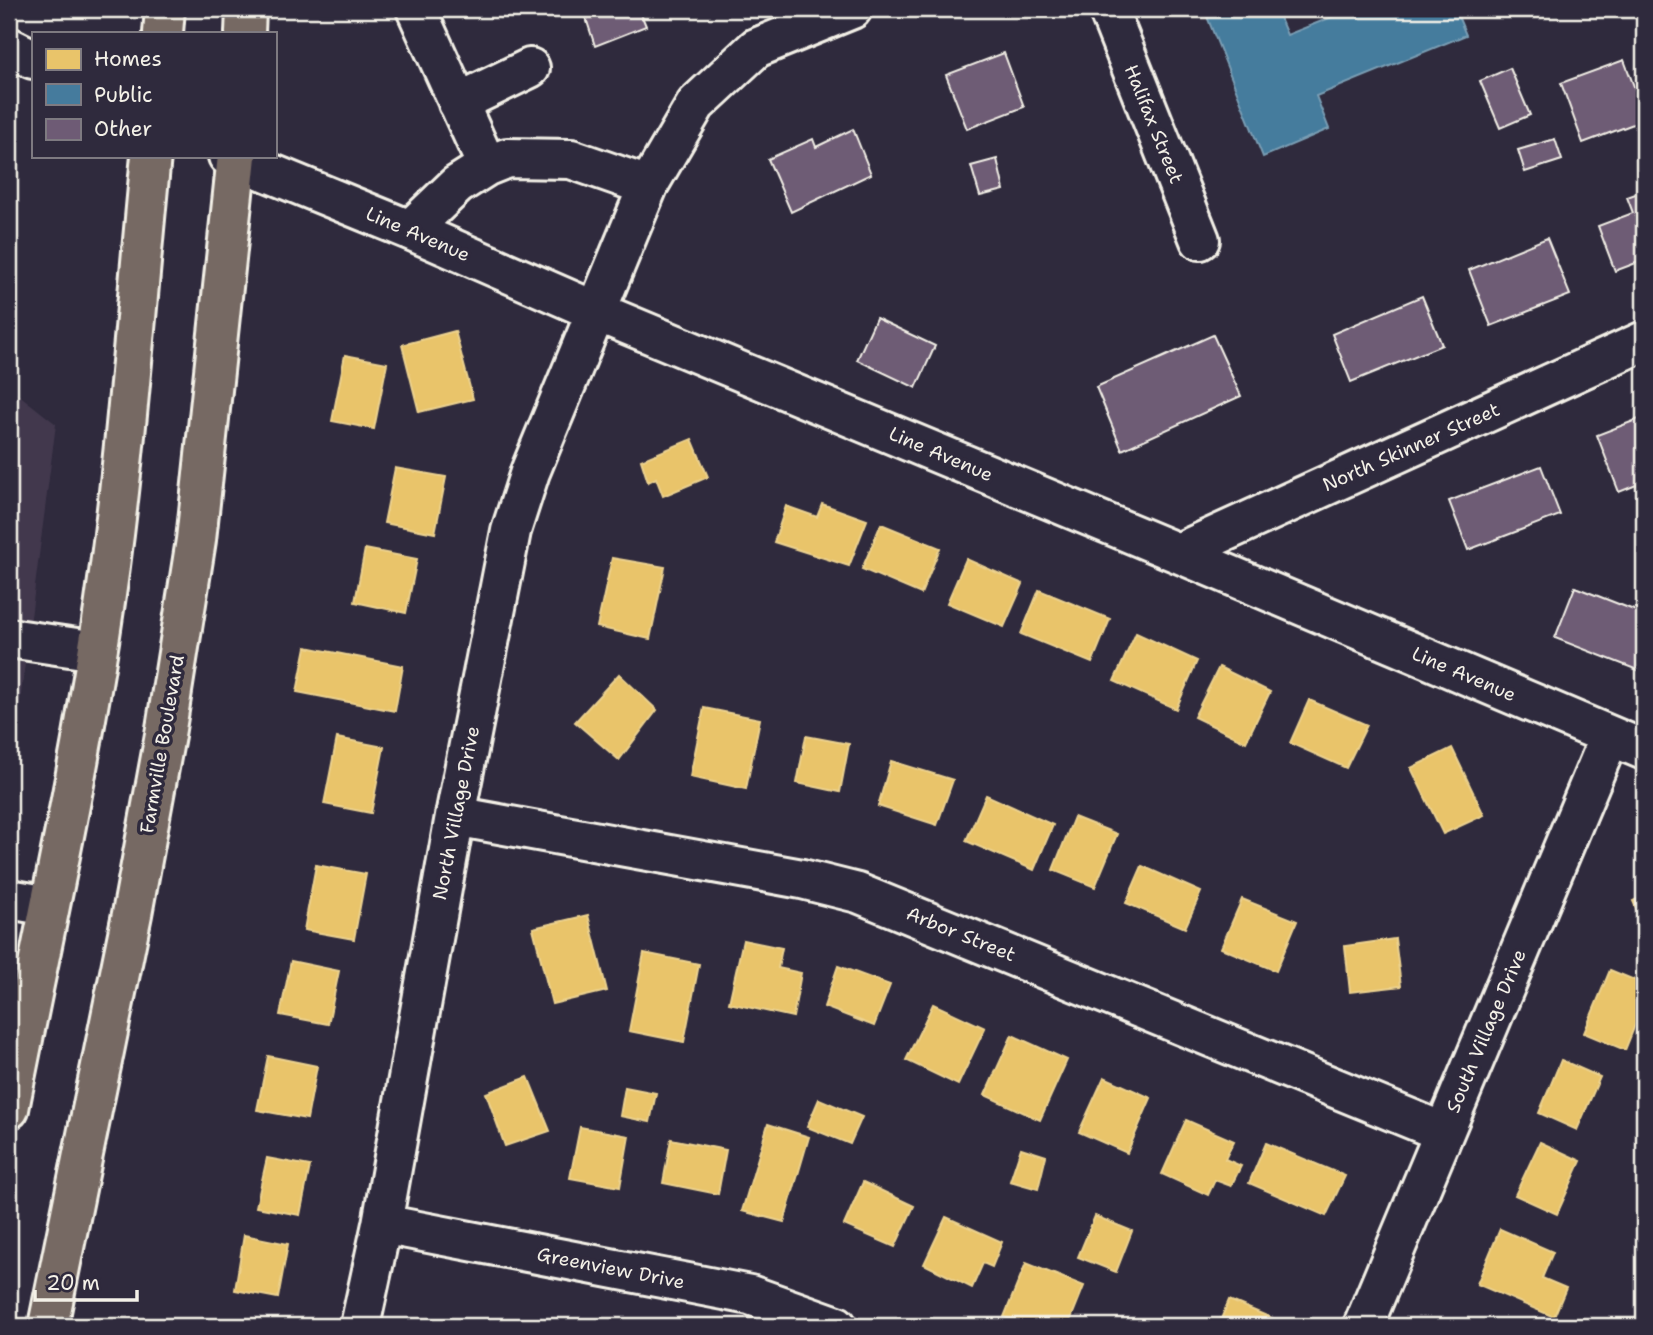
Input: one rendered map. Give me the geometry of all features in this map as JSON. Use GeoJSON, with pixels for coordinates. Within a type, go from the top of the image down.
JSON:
{"type":"FeatureCollection","features":[{"type":"Feature","properties":{"kind":"main road"},"geometry":{"type":"LineString","coordinates":[[163,32],[165,9]]}},
{"type":"Feature","properties":{"kind":"main road"},"geometry":{"type":"LineString","coordinates":[[245,32],[246,9]]}},
{"type":"Feature","properties":{"kind":"main road"},"geometry":{"type":"LineString","coordinates":[[9,1109],[97,651],[119,483],[150,158]]}},
{"type":"Feature","properties":{"kind":"main road","name":"Farmville Boulevard"},"geometry":{"type":"LineString","coordinates":[[48,1326],[129,927],[167,722],[196,540],[234,158]]}},
{"type":"Feature","properties":{"kind":"street"},"geometry":{"type":"LineString","coordinates":[[416,9],[486,166]]}},
{"type":"Feature","properties":{"kind":"street","name":"North Village Drive"},"geometry":{"type":"LineString","coordinates":[[360,1326],[382,1224],[454,816],[511,531],[530,472],[648,186],[696,104],[756,48],[852,9]]}},
{"type":"Feature","properties":{"kind":"street","name":"Halifax Street"},"geometry":{"type":"LineString","coordinates":[[1108,9],[1200,240]]}},
{"type":"Feature","properties":{"kind":"street"},"geometry":{"type":"LineString","coordinates":[[9,47],[32,58]]}},
{"type":"Feature","properties":{"kind":"street"},"geometry":{"type":"LineString","coordinates":[[458,103],[530,68]]}},
{"type":"Feature","properties":{"kind":"street","name":"Line Avenue"},"geometry":{"type":"LineString","coordinates":[[236,158],[1644,750]]}},
{"type":"Feature","properties":{"kind":"street"},"geometry":{"type":"LineString","coordinates":[[410,230],[457,185],[486,166],[507,158],[571,159],[648,186]]}},
{"type":"Feature","properties":{"kind":"street","name":"North Skinner Street"},"geometry":{"type":"LineString","coordinates":[[1178,553],[1644,341]]}},
{"type":"Feature","properties":{"kind":"street"},"geometry":{"type":"LineString","coordinates":[[9,638],[97,651]]}},
{"type":"Feature","properties":{"kind":"street","name":"South Village Drive"},"geometry":{"type":"LineString","coordinates":[[1363,1326],[1610,736]]}},
{"type":"Feature","properties":{"kind":"street","name":"Arbor Street"},"geometry":{"type":"LineString","coordinates":[[454,816],[802,879],[858,893],[1443,1132]]}},
{"type":"Feature","properties":{"kind":"street"},"geometry":{"type":"LineString","coordinates":[[9,899],[49,906]]}},
{"type":"Feature","properties":{"kind":"street","name":"Greenview Drive"},"geometry":{"type":"LineString","coordinates":[[382,1224],[750,1295],[837,1326]]}},
{"type":"Feature","properties":{"kind":"shaded area"},"geometry":{"type":"Polygon","coordinates":[[[9,387],[56,424],[20,702],[9,754],[9,387]]]}},
{"type":"Feature","properties":{"kind":"building: Homes"},"geometry":{"type":"Polygon","coordinates":[[[455,331],[473,399],[419,412],[402,345],[455,331]]]}},
{"type":"Feature","properties":{"kind":"building: Homes"},"geometry":{"type":"Polygon","coordinates":[[[345,355],[387,363],[374,429],[332,421],[345,355]]]}},
{"type":"Feature","properties":{"kind":"building: Homes"},"geometry":{"type":"Polygon","coordinates":[[[692,439],[708,477],[663,496],[656,478],[648,482],[641,460],[692,439]]]}},
{"type":"Feature","properties":{"kind":"building: Homes"},"geometry":{"type":"Polygon","coordinates":[[[395,468],[446,477],[435,533],[384,523],[395,468]]]}},
{"type":"Feature","properties":{"kind":"building: Homes"},"geometry":{"type":"Polygon","coordinates":[[[822,504],[867,520],[849,566],[774,542],[786,506],[817,517],[822,504]]]}},
{"type":"Feature","properties":{"kind":"building: Homes"},"geometry":{"type":"Polygon","coordinates":[[[881,524],[940,548],[921,594],[862,569],[881,524]]]}},
{"type":"Feature","properties":{"kind":"building: Homes"},"geometry":{"type":"Polygon","coordinates":[[[365,549],[417,559],[406,613],[355,602],[365,549]]]}},
{"type":"Feature","properties":{"kind":"building: Homes"},"geometry":{"type":"Polygon","coordinates":[[[612,558],[665,567],[650,639],[597,627],[612,558]]]}},
{"type":"Feature","properties":{"kind":"building: Homes"},"geometry":{"type":"Polygon","coordinates":[[[966,559],[1023,584],[1004,627],[947,603],[966,559]]]}},
{"type":"Feature","properties":{"kind":"building: Homes"},"geometry":{"type":"Polygon","coordinates":[[[1039,590],[1110,619],[1092,663],[1021,634],[1039,590]]]}},
{"type":"Feature","properties":{"kind":"building: Homes"},"geometry":{"type":"Polygon","coordinates":[[[1136,633],[1197,661],[1176,709],[1114,681],[1136,633]]]}},
{"type":"Feature","properties":{"kind":"building: Homes"},"geometry":{"type":"Polygon","coordinates":[[[306,647],[403,666],[395,711],[297,692],[306,647]]]}},
{"type":"Feature","properties":{"kind":"building: Homes"},"geometry":{"type":"Polygon","coordinates":[[[1219,667],[1270,692],[1246,742],[1194,717],[1219,667]]]}},
{"type":"Feature","properties":{"kind":"building: Homes"},"geometry":{"type":"Polygon","coordinates":[[[619,674],[657,710],[619,760],[575,722],[619,674]]]}},
{"type":"Feature","properties":{"kind":"building: Homes"},"geometry":{"type":"Polygon","coordinates":[[[1309,700],[1367,725],[1346,768],[1290,743],[1309,700]]]}},
{"type":"Feature","properties":{"kind":"building: Homes"},"geometry":{"type":"Polygon","coordinates":[[[704,708],[760,719],[746,789],[690,777],[704,708]]]}},
{"type":"Feature","properties":{"kind":"building: Homes"},"geometry":{"type":"Polygon","coordinates":[[[806,736],[849,744],[840,792],[797,783],[806,736]]]}},
{"type":"Feature","properties":{"kind":"building: Homes"},"geometry":{"type":"Polygon","coordinates":[[[337,738],[384,747],[371,813],[324,804],[337,738]]]}},
{"type":"Feature","properties":{"kind":"building: Homes"},"geometry":{"type":"Polygon","coordinates":[[[1452,748],[1484,815],[1443,834],[1411,768],[1452,748]]]}},
{"type":"Feature","properties":{"kind":"building: Homes"},"geometry":{"type":"Polygon","coordinates":[[[891,761],[953,780],[937,825],[878,806],[891,761]]]}},
{"type":"Feature","properties":{"kind":"building: Homes"},"geometry":{"type":"Polygon","coordinates":[[[986,795],[1053,825],[1034,870],[966,841],[986,795]]]}},
{"type":"Feature","properties":{"kind":"building: Homes"},"geometry":{"type":"Polygon","coordinates":[[[1074,817],[1117,834],[1095,887],[1053,870],[1074,817]]]}},
{"type":"Feature","properties":{"kind":"building: Homes"},"geometry":{"type":"Polygon","coordinates":[[[316,865],[366,874],[354,939],[304,930],[316,865]]]}},
{"type":"Feature","properties":{"kind":"building: Homes"},"geometry":{"type":"Polygon","coordinates":[[[1142,866],[1201,892],[1185,928],[1126,903],[1142,866]]]}},
{"type":"Feature","properties":{"kind":"building: Homes"},"geometry":{"type":"Polygon","coordinates":[[[1644,896],[1644,926],[1633,901],[1644,896]]]}},
{"type":"Feature","properties":{"kind":"building: Homes"},"geometry":{"type":"Polygon","coordinates":[[[1242,899],[1297,921],[1276,971],[1221,948],[1242,899]]]}},
{"type":"Feature","properties":{"kind":"building: Homes"},"geometry":{"type":"Polygon","coordinates":[[[588,915],[607,991],[552,1004],[533,928],[588,915]]]}},
{"type":"Feature","properties":{"kind":"building: Homes"},"geometry":{"type":"Polygon","coordinates":[[[1395,939],[1401,986],[1350,992],[1345,946],[1395,939]]]}},
{"type":"Feature","properties":{"kind":"building: Homes"},"geometry":{"type":"Polygon","coordinates":[[[743,940],[782,948],[778,968],[801,973],[793,1017],[729,1003],[743,940]]]}},
{"type":"Feature","properties":{"kind":"building: Homes"},"geometry":{"type":"Polygon","coordinates":[[[644,953],[699,964],[684,1042],[629,1031],[644,953]]]}},
{"type":"Feature","properties":{"kind":"building: Homes"},"geometry":{"type":"Polygon","coordinates":[[[291,961],[339,971],[328,1024],[280,1015],[291,961]]]}},
{"type":"Feature","properties":{"kind":"building: Homes"},"geometry":{"type":"Polygon","coordinates":[[[838,966],[890,985],[874,1026],[824,1007],[838,966]]]}},
{"type":"Feature","properties":{"kind":"building: Homes"},"geometry":{"type":"Polygon","coordinates":[[[1610,970],[1644,984],[1644,1003],[1625,1050],[1584,1033],[1610,970]]]}},
{"type":"Feature","properties":{"kind":"building: Homes"},"geometry":{"type":"Polygon","coordinates":[[[933,1004],[985,1028],[958,1085],[906,1060],[933,1004]]]}},
{"type":"Feature","properties":{"kind":"building: Homes"},"geometry":{"type":"Polygon","coordinates":[[[1012,1035],[1067,1060],[1040,1120],[985,1095],[1012,1035]]]}},
{"type":"Feature","properties":{"kind":"building: Homes"},"geometry":{"type":"Polygon","coordinates":[[[268,1056],[317,1066],[307,1119],[257,1110],[268,1056]]]}},
{"type":"Feature","properties":{"kind":"building: Homes"},"geometry":{"type":"Polygon","coordinates":[[[1561,1060],[1600,1077],[1577,1130],[1539,1113],[1561,1060]]]}},
{"type":"Feature","properties":{"kind":"building: Homes"},"geometry":{"type":"Polygon","coordinates":[[[528,1077],[550,1131],[505,1146],[486,1093],[528,1077]]]}},
{"type":"Feature","properties":{"kind":"building: Homes"},"geometry":{"type":"Polygon","coordinates":[[[1104,1077],[1151,1098],[1127,1153],[1079,1132],[1104,1077]]]}},
{"type":"Feature","properties":{"kind":"building: Homes"},"geometry":{"type":"Polygon","coordinates":[[[625,1087],[656,1093],[650,1122],[620,1116],[625,1087]]]}},
{"type":"Feature","properties":{"kind":"building: Homes"},"geometry":{"type":"Polygon","coordinates":[[[819,1099],[862,1117],[850,1144],[807,1127],[819,1099]]]}},
{"type":"Feature","properties":{"kind":"building: Homes"},"geometry":{"type":"Polygon","coordinates":[[[1186,1120],[1234,1141],[1225,1159],[1241,1166],[1231,1186],[1215,1180],[1208,1195],[1162,1174],[1186,1120]]]}},
{"type":"Feature","properties":{"kind":"building: Homes"},"geometry":{"type":"Polygon","coordinates":[[[768,1124],[809,1137],[784,1222],[742,1211],[768,1124]]]}},
{"type":"Feature","properties":{"kind":"building: Homes"},"geometry":{"type":"Polygon","coordinates":[[[580,1127],[629,1136],[620,1187],[570,1178],[580,1127]]]}},
{"type":"Feature","properties":{"kind":"building: Homes"},"geometry":{"type":"Polygon","coordinates":[[[671,1139],[726,1150],[718,1194],[663,1183],[671,1139]]]}},
{"type":"Feature","properties":{"kind":"building: Homes"},"geometry":{"type":"Polygon","coordinates":[[[1540,1142],[1581,1161],[1557,1214],[1515,1195],[1540,1142]]]}},
{"type":"Feature","properties":{"kind":"building: Homes"},"geometry":{"type":"Polygon","coordinates":[[[1266,1143],[1345,1176],[1326,1216],[1249,1183],[1266,1143]]]}},
{"type":"Feature","properties":{"kind":"building: Homes"},"geometry":{"type":"Polygon","coordinates":[[[1021,1148],[1046,1156],[1038,1189],[1010,1181],[1021,1148]]]}},
{"type":"Feature","properties":{"kind":"building: Homes"},"geometry":{"type":"Polygon","coordinates":[[[267,1158],[310,1166],[300,1215],[256,1207],[267,1158]]]}},
{"type":"Feature","properties":{"kind":"building: Homes"},"geometry":{"type":"Polygon","coordinates":[[[863,1182],[914,1206],[895,1247],[844,1225],[863,1182]]]}},
{"type":"Feature","properties":{"kind":"building: Homes"},"geometry":{"type":"Polygon","coordinates":[[[1095,1216],[1132,1231],[1116,1272],[1078,1257],[1095,1216]]]}},
{"type":"Feature","properties":{"kind":"building: Homes"},"geometry":{"type":"Polygon","coordinates":[[[946,1217],[1002,1242],[992,1267],[983,1263],[972,1288],[924,1264],[946,1217]]]}},
{"type":"Feature","properties":{"kind":"building: Homes"},"geometry":{"type":"Polygon","coordinates":[[[1500,1229],[1553,1252],[1542,1278],[1566,1288],[1554,1317],[1477,1284],[1500,1229]]]}},
{"type":"Feature","properties":{"kind":"building: Homes"},"geometry":{"type":"Polygon","coordinates":[[[244,1235],[288,1244],[278,1298],[235,1290],[244,1235]]]}},
{"type":"Feature","properties":{"kind":"building: Homes"},"geometry":{"type":"Polygon","coordinates":[[[1026,1263],[1084,1286],[1068,1326],[1027,1326],[1004,1317],[1026,1263]]]}},
{"type":"Feature","properties":{"kind":"building: Homes"},"geometry":{"type":"Polygon","coordinates":[[[1229,1300],[1281,1322],[1279,1326],[1218,1326],[1229,1300]]]}},
{"type":"Feature","properties":{"kind":"building: Public"},"geometry":{"type":"Polygon","coordinates":[[[1204,9],[1276,9],[1287,35],[1352,9],[1455,9],[1466,35],[1316,96],[1329,129],[1263,157],[1204,9]]]}},
{"type":"Feature","properties":{"kind":"building: Other"},"geometry":{"type":"Polygon","coordinates":[[[583,9],[639,9],[646,26],[595,46],[583,9]]]}},
{"type":"Feature","properties":{"kind":"building: Other"},"geometry":{"type":"Polygon","coordinates":[[[1004,53],[1024,107],[967,129],[946,75],[1004,53]]]}},
{"type":"Feature","properties":{"kind":"building: Other"},"geometry":{"type":"Polygon","coordinates":[[[1624,60],[1644,113],[1644,120],[1583,143],[1561,83],[1624,60]]]}},
{"type":"Feature","properties":{"kind":"building: Other"},"geometry":{"type":"Polygon","coordinates":[[[1510,68],[1530,115],[1500,128],[1480,81],[1510,68]]]}},
{"type":"Feature","properties":{"kind":"building: Other"},"geometry":{"type":"Polygon","coordinates":[[[853,129],[871,174],[791,212],[768,159],[813,139],[816,147],[853,129]]]}},
{"type":"Feature","properties":{"kind":"building: Other"},"geometry":{"type":"Polygon","coordinates":[[[1555,139],[1562,160],[1525,172],[1518,150],[1555,139]]]}},
{"type":"Feature","properties":{"kind":"building: Other"},"geometry":{"type":"Polygon","coordinates":[[[997,159],[1004,190],[980,196],[971,166],[997,159]]]}},
{"type":"Feature","properties":{"kind":"building: Other"},"geometry":{"type":"Polygon","coordinates":[[[1644,191],[1644,260],[1615,271],[1598,226],[1633,213],[1627,197],[1644,191]]]}},
{"type":"Feature","properties":{"kind":"building: Other"},"geometry":{"type":"Polygon","coordinates":[[[1547,238],[1570,295],[1491,326],[1469,270],[1547,238]]]}},
{"type":"Feature","properties":{"kind":"building: Other"},"geometry":{"type":"Polygon","coordinates":[[[1422,296],[1442,345],[1351,382],[1332,334],[1422,296]]]}},
{"type":"Feature","properties":{"kind":"building: Other"},"geometry":{"type":"Polygon","coordinates":[[[876,318],[935,346],[916,388],[857,360],[876,318]]]}},
{"type":"Feature","properties":{"kind":"building: Other"},"geometry":{"type":"Polygon","coordinates":[[[1213,335],[1241,396],[1122,450],[1096,387],[1213,335]]]}},
{"type":"Feature","properties":{"kind":"building: Other"},"geometry":{"type":"Polygon","coordinates":[[[1644,417],[1644,482],[1619,492],[1597,435],[1644,417]]]}},
{"type":"Feature","properties":{"kind":"building: Other"},"geometry":{"type":"Polygon","coordinates":[[[1541,466],[1560,515],[1468,550],[1449,501],[1541,466]]]}},
{"type":"Feature","properties":{"kind":"building: Other"},"geometry":{"type":"Polygon","coordinates":[[[1575,587],[1644,614],[1644,662],[1640,671],[1555,638],[1575,587]]]}}]}
